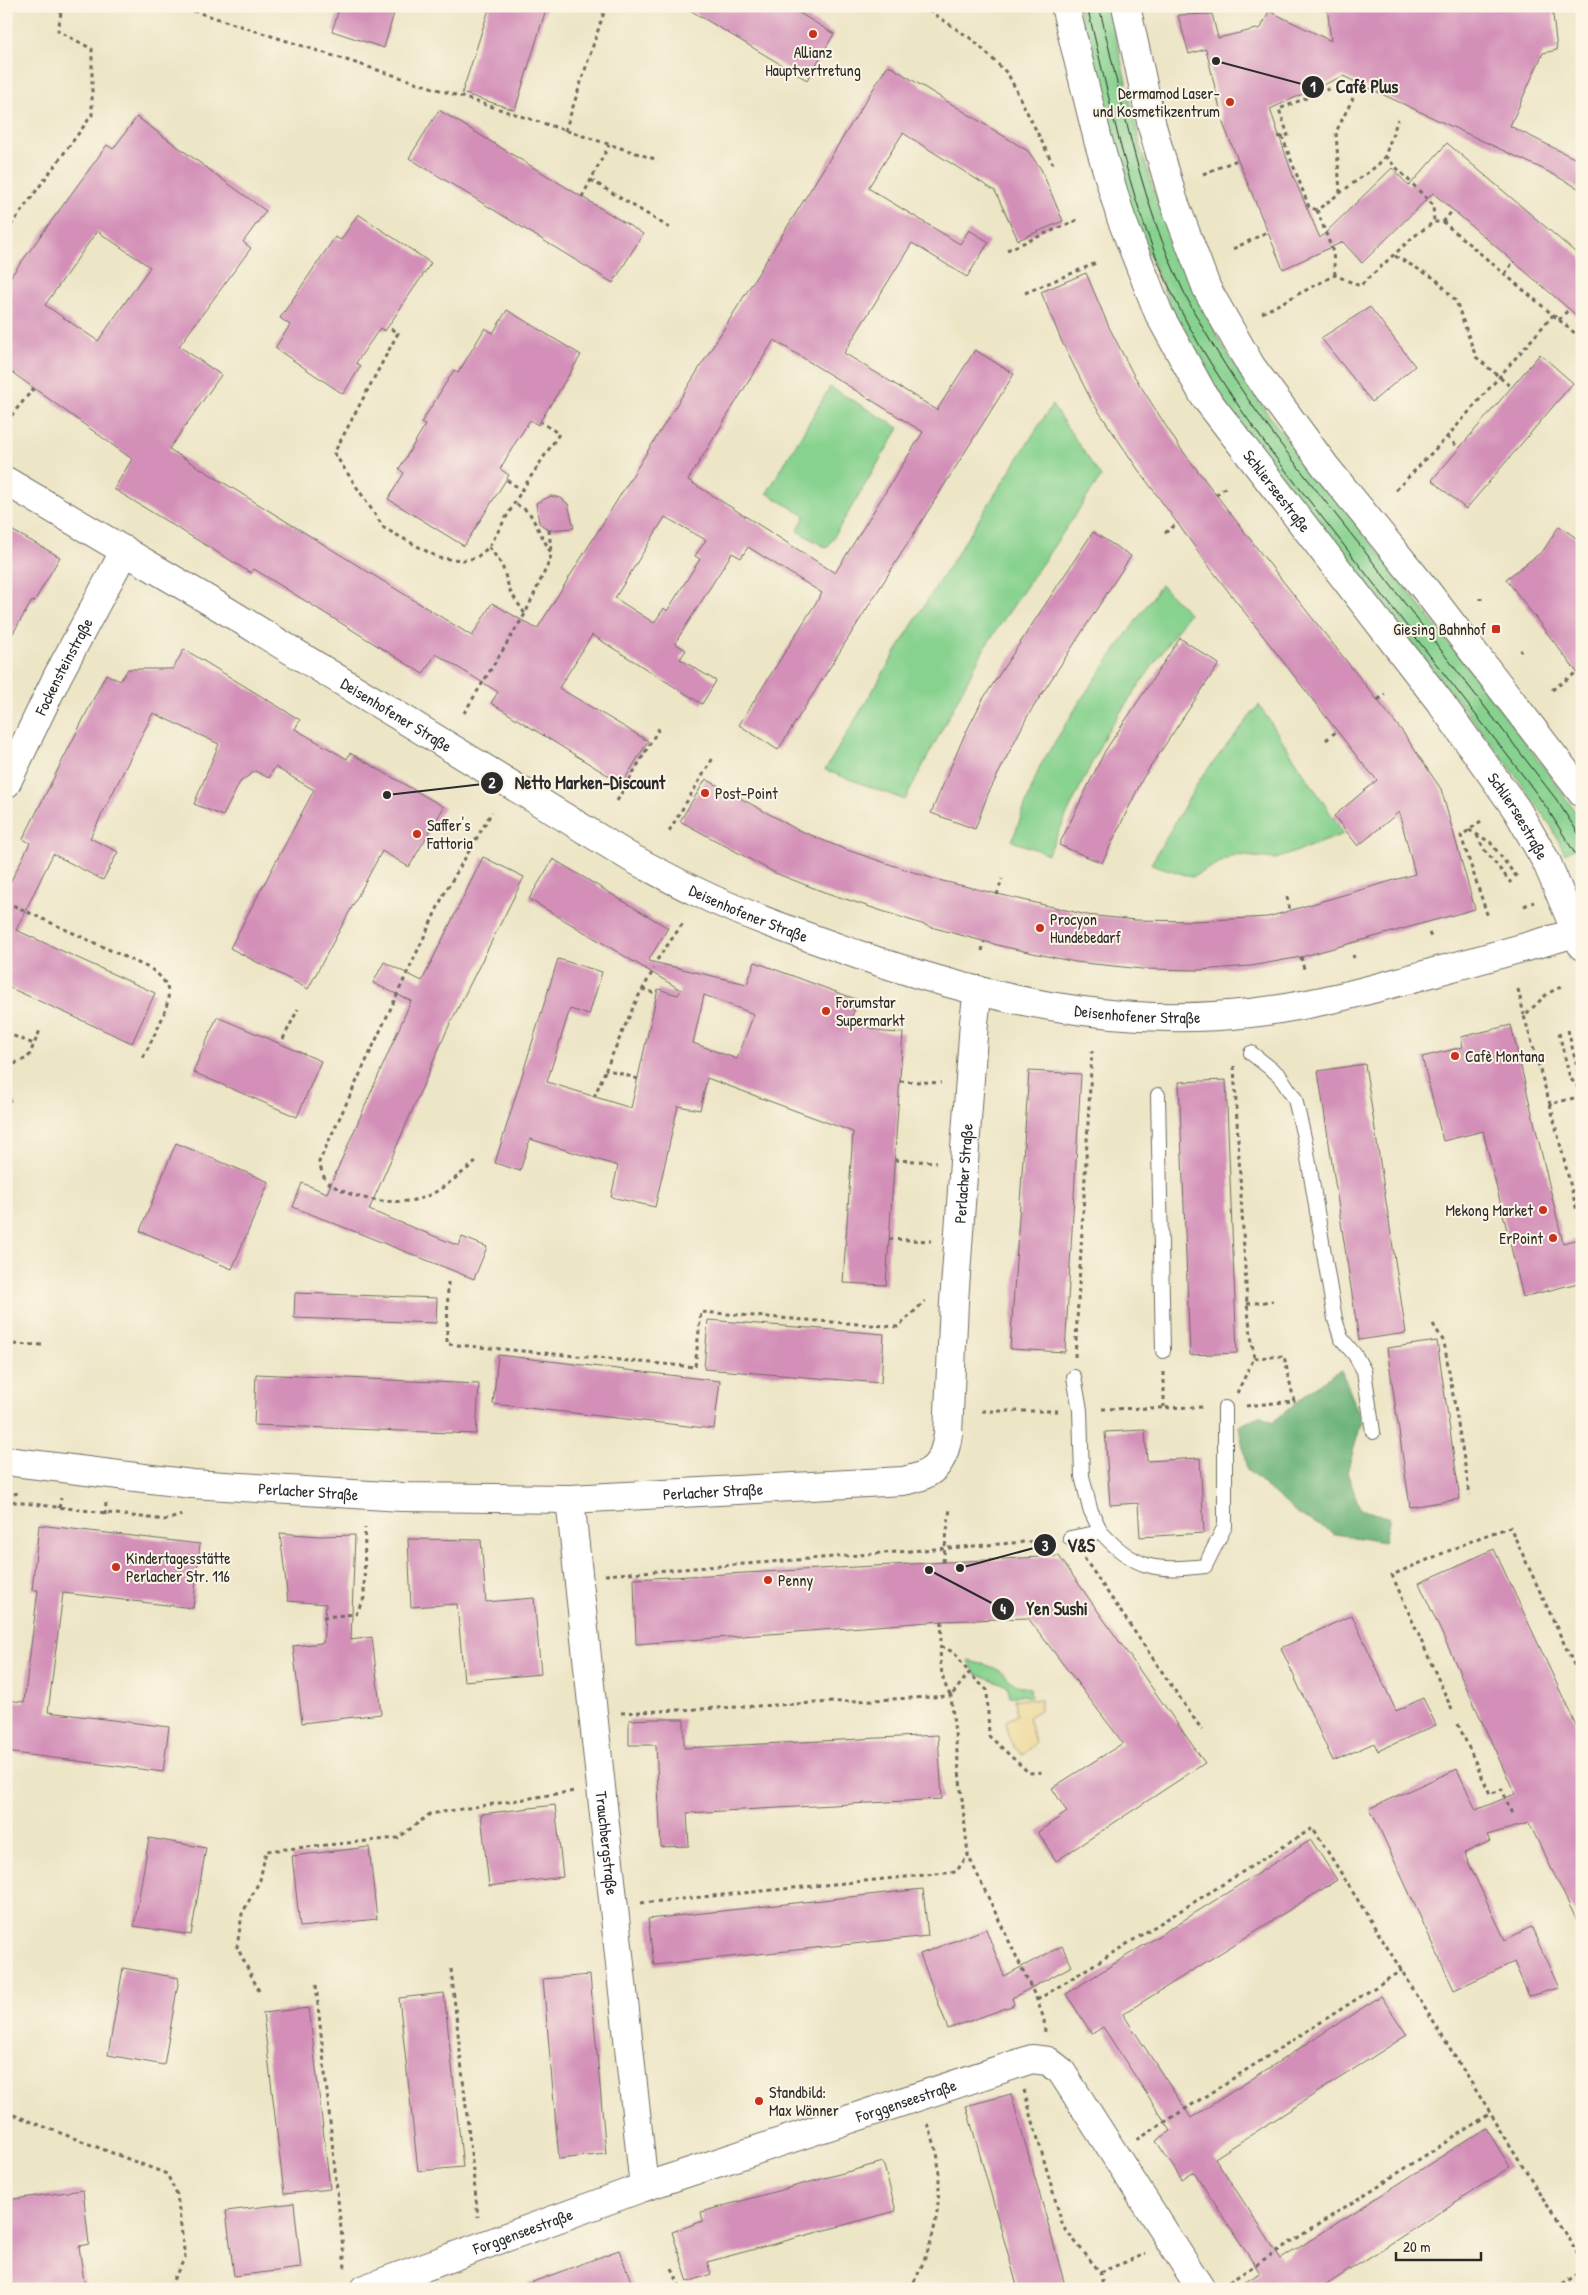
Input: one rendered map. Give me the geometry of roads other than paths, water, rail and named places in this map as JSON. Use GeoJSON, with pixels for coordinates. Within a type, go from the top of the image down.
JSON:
{"type":"FeatureCollection","features":[{"type":"Feature","properties":{"kind":"street","name":"Schlierseestraße"},"geometry":{"type":"LineString","coordinates":[[1064,6],[1120,218],[1159,314],[1204,396],[1435,695],[1517,810],[1546,863],[1580,937]]}},
{"type":"Feature","properties":{"kind":"street"},"geometry":{"type":"LineString","coordinates":[[1126,6],[1152,126],[1173,199],[1207,289],[1251,366],[1301,435],[1580,788]]}},
{"type":"Feature","properties":{"kind":"street","name":"Deisenhofener Straße"},"geometry":{"type":"LineString","coordinates":[[6,481],[125,550],[612,846],[695,891],[774,925],[895,967],[978,990],[1046,1006],[1114,1016],[1160,1018],[1249,1013],[1312,1003],[1580,937]]}},
{"type":"Feature","properties":{"kind":"street","name":"Fockensteinstraße"},"geometry":{"type":"LineString","coordinates":[[6,784],[57,677],[125,550]]}},
{"type":"Feature","properties":{"kind":"street","name":"Perlacher Straße"},"geometry":{"type":"LineString","coordinates":[[6,1461],[235,1488],[402,1497],[570,1500],[903,1481],[922,1476],[939,1464],[947,1442],[954,1302],[974,1022],[978,990]]}},
{"type":"Feature","properties":{"kind":"street","name":"Trauchbergstraße"},"geometry":{"type":"LineString","coordinates":[[570,1500],[644,2187]]}},
{"type":"Feature","properties":{"kind":"street","name":"Forggenseestraße"},"geometry":{"type":"LineString","coordinates":[[364,2289],[644,2187],[1032,2059],[1048,2060],[1061,2071],[1113,2156],[1201,2289]]}},
{"type":"Feature","properties":{"kind":"lane"},"geometry":{"type":"LineString","coordinates":[[1251,1053],[1279,1075],[1294,1099],[1306,1146],[1335,1319],[1341,1338],[1355,1355],[1364,1371],[1374,1432]]}},
{"type":"Feature","properties":{"kind":"lane"},"geometry":{"type":"LineString","coordinates":[[1158,1095],[1163,1351]]}},
{"type":"Feature","properties":{"kind":"lane"},"geometry":{"type":"LineString","coordinates":[[1074,1377],[1080,1410],[1082,1476],[1090,1509],[1101,1532],[1116,1549],[1138,1563],[1171,1570],[1204,1566],[1225,1526],[1225,1408]]}},
{"type":"Feature","properties":{"kind":"lane"},"geometry":{"type":"LineString","coordinates":[[1070,1538],[1101,1532]]}},
{"type":"Feature","properties":{"kind":"tram line"},"geometry":{"type":"LineString","coordinates":[[1087,6],[1120,145],[1140,214],[1166,280],[1200,346],[1226,388],[1269,449],[1525,778],[1547,808],[1582,865]]}},
{"type":"Feature","properties":{"kind":"tram line"},"geometry":{"type":"LineString","coordinates":[[1099,6],[1123,108],[1151,209],[1176,275],[1214,347],[1259,415],[1556,799],[1582,839]]}},
{"type":"Feature","properties":{"kind":"place","name":"Allianz Hauptvertretung"},"geometry":{"type":"Point","coordinates":[813,34]}},
{"type":"Feature","properties":{"kind":"place","name":"Café Plus"},"geometry":{"type":"Point","coordinates":[1216,61]}},
{"type":"Feature","properties":{"kind":"place","name":"Dermamod Laser- und Kosmetikzentrum"},"geometry":{"type":"Point","coordinates":[1230,102]}},
{"type":"Feature","properties":{"kind":"place","name":"Giesing Bahnhof"},"geometry":{"type":"Point","coordinates":[1496,629]}},
{"type":"Feature","properties":{"kind":"place","name":"Post-Point"},"geometry":{"type":"Point","coordinates":[705,793]}},
{"type":"Feature","properties":{"kind":"place","name":"Netto Marken-Discount"},"geometry":{"type":"Point","coordinates":[387,795]}},
{"type":"Feature","properties":{"kind":"place","name":"Saffer's Fattoria"},"geometry":{"type":"Point","coordinates":[417,834]}},
{"type":"Feature","properties":{"kind":"place","name":"Procyon Hundebedarf"},"geometry":{"type":"Point","coordinates":[1040,928]}},
{"type":"Feature","properties":{"kind":"place","name":"Forumstar Supermarkt"},"geometry":{"type":"Point","coordinates":[826,1011]}},
{"type":"Feature","properties":{"kind":"place","name":"Cafè Montana"},"geometry":{"type":"Point","coordinates":[1455,1056]}},
{"type":"Feature","properties":{"kind":"place","name":"Mekong Market"},"geometry":{"type":"Point","coordinates":[1543,1210]}},
{"type":"Feature","properties":{"kind":"place","name":"ErPoint"},"geometry":{"type":"Point","coordinates":[1553,1238]}},
{"type":"Feature","properties":{"kind":"place","name":"Kindertagesstätte Perlacher Str. 116"},"geometry":{"type":"Point","coordinates":[116,1567]}},
{"type":"Feature","properties":{"kind":"place","name":"V&S"},"geometry":{"type":"Point","coordinates":[960,1568]}},
{"type":"Feature","properties":{"kind":"place","name":"Yen Sushi"},"geometry":{"type":"Point","coordinates":[929,1570]}},
{"type":"Feature","properties":{"kind":"place","name":"Penny"},"geometry":{"type":"Point","coordinates":[768,1580]}},
{"type":"Feature","properties":{"kind":"place","name":"Standbild: Max Wönner"},"geometry":{"type":"Point","coordinates":[759,2101]}}]}
